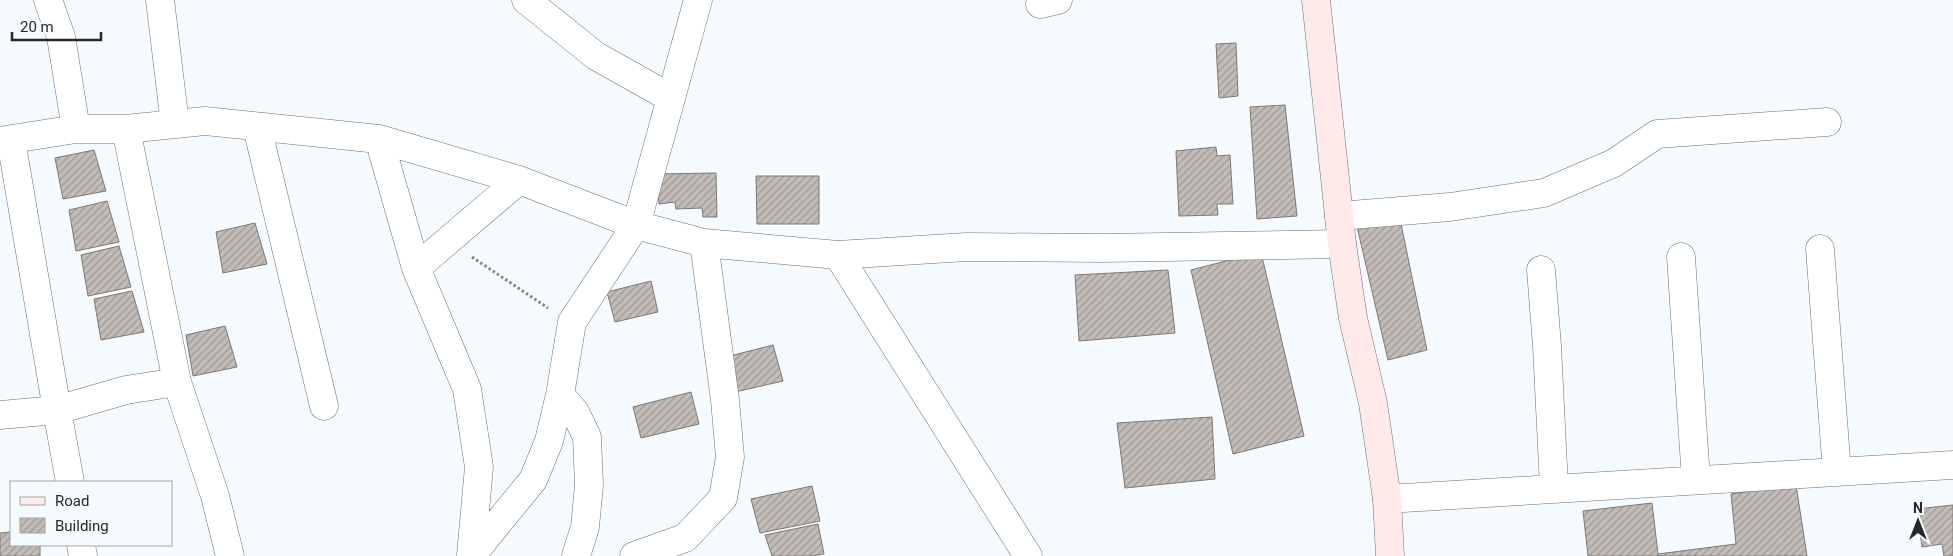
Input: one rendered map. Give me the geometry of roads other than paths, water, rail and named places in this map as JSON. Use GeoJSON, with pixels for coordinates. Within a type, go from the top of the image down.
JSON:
{"type":"FeatureCollection","features":[{"type":"Feature","properties":{"kind":"street"},"geometry":{"type":"LineString","coordinates":[[48,0],[61,37],[76,129]]}},
{"type":"Feature","properties":{"kind":"street"},"geometry":{"type":"LineString","coordinates":[[160,0],[175,124]]}},
{"type":"Feature","properties":{"kind":"street"},"geometry":{"type":"LineString","coordinates":[[526,0],[596,56],[671,98]]}},
{"type":"Feature","properties":{"kind":"street"},"geometry":{"type":"LineString","coordinates":[[471,556],[533,480],[549,441],[560,395],[572,322],[636,225],[698,0]]}},
{"type":"Feature","properties":{"kind":"street"},"geometry":{"type":"LineString","coordinates":[[1316,0],[1342,244],[1353,318],[1373,403],[1387,499],[1390,556]]}},
{"type":"Feature","properties":{"kind":"street"},"geometry":{"type":"LineString","coordinates":[[70,481],[5,140],[76,129],[126,129],[205,122],[379,139],[519,180],[636,225],[704,243],[838,256],[966,247],[1103,248],[1342,244]]}},
{"type":"Feature","properties":{"kind":"street"},"geometry":{"type":"LineString","coordinates":[[1339,216],[1450,207],[1544,193],[1614,163],[1657,134],[1827,122]]}},
{"type":"Feature","properties":{"kind":"street"},"geometry":{"type":"LineString","coordinates":[[257,127],[324,406]]}},
{"type":"Feature","properties":{"kind":"street"},"geometry":{"type":"LineString","coordinates":[[126,129],[177,382],[215,496],[230,556]]}},
{"type":"Feature","properties":{"kind":"street"},"geometry":{"type":"LineString","coordinates":[[379,139],[416,268],[467,388],[479,467],[471,556]]}},
{"type":"Feature","properties":{"kind":"street"},"geometry":{"type":"LineString","coordinates":[[416,268],[519,180]]}},
{"type":"Feature","properties":{"kind":"street"},"geometry":{"type":"LineString","coordinates":[[634,556],[685,538],[723,498],[730,458],[725,400],[704,243]]}},
{"type":"Feature","properties":{"kind":"street"},"geometry":{"type":"LineString","coordinates":[[1820,249],[1837,472]]}},
{"type":"Feature","properties":{"kind":"street"},"geometry":{"type":"LineString","coordinates":[[838,256],[1028,556]]}},
{"type":"Feature","properties":{"kind":"street"},"geometry":{"type":"LineString","coordinates":[[1680,257],[1696,480]]}},
{"type":"Feature","properties":{"kind":"street"},"geometry":{"type":"LineString","coordinates":[[1541,270],[1554,487]]}},
{"type":"Feature","properties":{"kind":"street"},"geometry":{"type":"LineString","coordinates":[[0,415],[57,410],[126,390],[177,382]]}},
{"type":"Feature","properties":{"kind":"street"},"geometry":{"type":"LineString","coordinates":[[560,395],[575,412],[587,437],[589,485],[585,527],[576,556]]}},
{"type":"Feature","properties":{"kind":"street"},"geometry":{"type":"LineString","coordinates":[[1387,499],[1554,487],[1953,465]]}}]}
